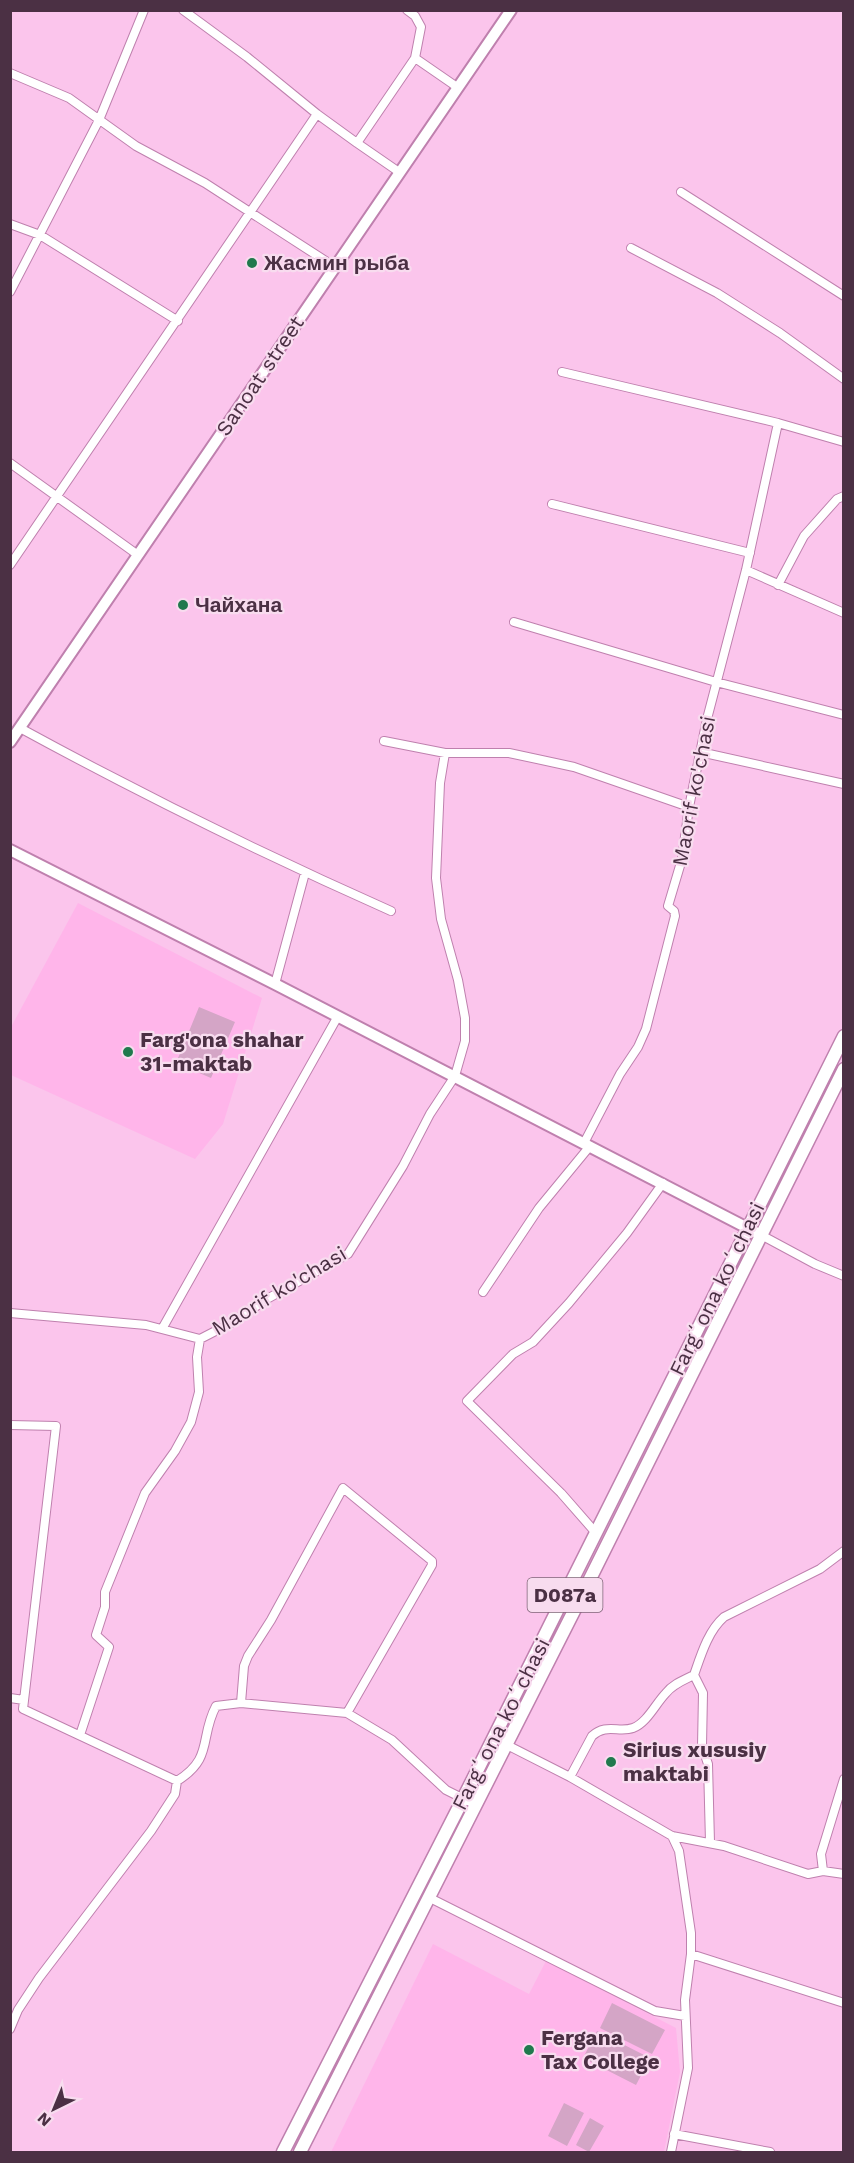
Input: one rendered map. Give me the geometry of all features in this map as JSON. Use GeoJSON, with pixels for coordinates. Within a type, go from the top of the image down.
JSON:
{"type":"FeatureCollection","features":[{"type":"Feature","properties":{"kind":"main road","name":"Sanoat street"},"geometry":{"type":"LineString","coordinates":[[14,734],[511,10]]}},
{"type":"Feature","properties":{"kind":"main road"},"geometry":{"type":"LineString","coordinates":[[10,850],[338,1016],[761,1235]]}},
{"type":"Feature","properties":{"kind":"main road","name":"Fargʻona koʻchasi"},"geometry":{"type":"LineString","coordinates":[[283,2152],[463,1799],[843,1036]]}},
{"type":"Feature","properties":{"kind":"main road","name":"Fargʻona koʻchasi"},"geometry":{"type":"LineString","coordinates":[[302,2152],[843,1069]]}},
{"type":"Feature","properties":{"kind":"main road"},"geometry":{"type":"LineString","coordinates":[[313,2094],[326,2100]]}},
{"type":"Feature","properties":{"kind":"street"},"geometry":{"type":"LineString","coordinates":[[10,292],[99,120],[144,10]]}},
{"type":"Feature","properties":{"kind":"street"},"geometry":{"type":"LineString","coordinates":[[183,10],[247,57],[317,114],[399,172]]}},
{"type":"Feature","properties":{"kind":"street"},"geometry":{"type":"LineString","coordinates":[[357,143],[415,58],[422,27],[415,16],[407,10]]}},
{"type":"Feature","properties":{"kind":"street"},"geometry":{"type":"LineString","coordinates":[[415,58],[457,87]]}},
{"type":"Feature","properties":{"kind":"street"},"geometry":{"type":"LineString","coordinates":[[10,73],[69,98],[136,146],[205,183],[335,267]]}},
{"type":"Feature","properties":{"kind":"street"},"geometry":{"type":"LineString","coordinates":[[10,565],[317,114]]}},
{"type":"Feature","properties":{"kind":"street"},"geometry":{"type":"LineString","coordinates":[[681,192],[843,296]]}},
{"type":"Feature","properties":{"kind":"street"},"geometry":{"type":"LineString","coordinates":[[10,224],[40,235],[178,321]]}},
{"type":"Feature","properties":{"kind":"street"},"geometry":{"type":"LineString","coordinates":[[631,248],[717,293],[780,333],[843,379]]}},
{"type":"Feature","properties":{"kind":"street"},"geometry":{"type":"LineString","coordinates":[[562,372],[778,423],[843,442]]}},
{"type":"Feature","properties":{"kind":"street","name":"Maorif ko'chasi"},"geometry":{"type":"LineString","coordinates":[[483,1292],[539,1208],[587,1144],[620,1074],[638,1047],[646,1029],[675,916],[674,911],[668,906],[682,859],[700,752],[746,570],[778,423]]}},
{"type":"Feature","properties":{"kind":"street"},"geometry":{"type":"LineString","coordinates":[[10,463],[138,555]]}},
{"type":"Feature","properties":{"kind":"street"},"geometry":{"type":"LineString","coordinates":[[778,585],[804,536],[837,499],[843,496]]}},
{"type":"Feature","properties":{"kind":"street"},"geometry":{"type":"LineString","coordinates":[[552,504],[750,553]]}},
{"type":"Feature","properties":{"kind":"street"},"geometry":{"type":"LineString","coordinates":[[746,570],[843,613]]}},
{"type":"Feature","properties":{"kind":"street"},"geometry":{"type":"LineString","coordinates":[[514,622],[716,682],[843,715]]}},
{"type":"Feature","properties":{"kind":"street"},"geometry":{"type":"LineString","coordinates":[[14,734],[74,757],[305,873],[391,911]]}},
{"type":"Feature","properties":{"kind":"street"},"geometry":{"type":"LineString","coordinates":[[384,741],[445,753],[509,753],[574,767],[689,807]]}},
{"type":"Feature","properties":{"kind":"street"},"geometry":{"type":"LineString","coordinates":[[700,752],[843,784]]}},
{"type":"Feature","properties":{"kind":"street","name":"Maorif ko'chasi"},"geometry":{"type":"LineString","coordinates":[[10,1313],[146,1324],[200,1339],[348,1254],[403,1166],[430,1114],[455,1076],[465,1041],[465,1018],[458,980],[441,919],[436,878],[440,783],[445,753]]}},
{"type":"Feature","properties":{"kind":"street"},"geometry":{"type":"LineString","coordinates":[[275,984],[305,873]]}},
{"type":"Feature","properties":{"kind":"street"},"geometry":{"type":"LineString","coordinates":[[162,1329],[338,1016]]}},
{"type":"Feature","properties":{"kind":"street"},"geometry":{"type":"LineString","coordinates":[[596,1533],[561,1493],[467,1401],[513,1354],[532,1342],[569,1303],[627,1233],[663,1183]]}},
{"type":"Feature","properties":{"kind":"street"},"geometry":{"type":"LineString","coordinates":[[761,1235],[843,1276]]}},
{"type":"Feature","properties":{"kind":"street"},"geometry":{"type":"LineString","coordinates":[[80,1735],[109,1647],[96,1635],[105,1608],[105,1592],[145,1493],[175,1451],[191,1422],[200,1392],[197,1357],[200,1339]]}},
{"type":"Feature","properties":{"kind":"street"},"geometry":{"type":"LineString","coordinates":[[10,1425],[56,1426],[23,1709],[177,1781]]}},
{"type":"Feature","properties":{"kind":"street"},"geometry":{"type":"LineString","coordinates":[[242,1703],[244,1666],[248,1656],[343,1488],[432,1561],[432,1565],[347,1713]]}},
{"type":"Feature","properties":{"kind":"street"},"geometry":{"type":"LineString","coordinates":[[570,1777],[597,1731],[632,1728],[641,1723],[674,1685],[694,1675],[703,1649],[718,1622],[724,1617],[820,1569],[843,1551]]}},
{"type":"Feature","properties":{"kind":"street"},"geometry":{"type":"LineString","coordinates":[[694,1675],[703,1692],[702,1746],[708,1764],[710,1842]]}},
{"type":"Feature","properties":{"kind":"street"},"geometry":{"type":"LineString","coordinates":[[10,1698],[24,1700]]}},
{"type":"Feature","properties":{"kind":"street"},"geometry":{"type":"LineString","coordinates":[[177,1781],[191,1773],[201,1760],[211,1716],[216,1706],[242,1703],[347,1713],[392,1740],[446,1790],[476,1805]]}},
{"type":"Feature","properties":{"kind":"street"},"geometry":{"type":"LineString","coordinates":[[507,1745],[570,1777],[672,1836],[710,1842],[808,1874],[823,1871],[843,1874]]}},
{"type":"Feature","properties":{"kind":"street"},"geometry":{"type":"LineString","coordinates":[[823,1871],[821,1854],[843,1779]]}},
{"type":"Feature","properties":{"kind":"street"},"geometry":{"type":"LineString","coordinates":[[10,2029],[18,2010],[39,1978],[151,1831],[175,1794],[177,1781]]}},
{"type":"Feature","properties":{"kind":"street"},"geometry":{"type":"LineString","coordinates":[[671,2152],[688,2068],[685,2000],[691,1954],[691,1933],[679,1851],[672,1836]]}},
{"type":"Feature","properties":{"kind":"street"},"geometry":{"type":"LineString","coordinates":[[430,1898],[655,2011],[686,2016]]}},
{"type":"Feature","properties":{"kind":"street"},"geometry":{"type":"LineString","coordinates":[[691,1954],[843,2003]]}},
{"type":"Feature","properties":{"kind":"street"},"geometry":{"type":"LineString","coordinates":[[674,2134],[770,2152]]}},
{"type":"Feature","properties":{"kind":"shaded area","name":"Farg'ona shahar 31-maktab"},"geometry":{"type":"Polygon","coordinates":[[[78,903],[262,998],[223,1124],[195,1159],[11,1075],[10,1029],[78,903]]]}},
{"type":"Feature","properties":{"kind":"shaded area"},"geometry":{"type":"Polygon","coordinates":[[[199,1007],[235,1022],[211,1078],[176,1063],[199,1007]]]}},
{"type":"Feature","properties":{"kind":"shaded area","name":"Fergana Tax College"},"geometry":{"type":"Polygon","coordinates":[[[433,1944],[529,1994],[546,1961],[676,2028],[680,2072],[664,2152],[331,2152],[433,1944]]]}},
{"type":"Feature","properties":{"kind":"shaded area"},"geometry":{"type":"Polygon","coordinates":[[[612,2003],[665,2030],[652,2054],[600,2028],[612,2003]]]}},
{"type":"Feature","properties":{"kind":"shaded area"},"geometry":{"type":"Polygon","coordinates":[[[597,2031],[650,2058],[636,2085],[583,2058],[597,2031]]]}},
{"type":"Feature","properties":{"kind":"shaded area"},"geometry":{"type":"Polygon","coordinates":[[[564,2103],[584,2113],[567,2146],[548,2136],[564,2103]]]}},
{"type":"Feature","properties":{"kind":"shaded area"},"geometry":{"type":"Polygon","coordinates":[[[590,2118],[604,2126],[589,2152],[576,2145],[590,2118]]]}},
{"type":"Feature","properties":{"kind":"place","name":"Жасмин рыба"},"geometry":{"type":"Point","coordinates":[252,263]}},
{"type":"Feature","properties":{"kind":"place","name":"Чайхана"},"geometry":{"type":"Point","coordinates":[183,605]}},
{"type":"Feature","properties":{"kind":"place","name":"Farg'ona shahar 31-maktab"},"geometry":{"type":"Point","coordinates":[128,1052]}},
{"type":"Feature","properties":{"kind":"place","name":"Sirius xususiy maktabi"},"geometry":{"type":"Point","coordinates":[611,1762]}},
{"type":"Feature","properties":{"kind":"place","name":"Fergana Tax College"},"geometry":{"type":"Point","coordinates":[529,2050]}}]}
